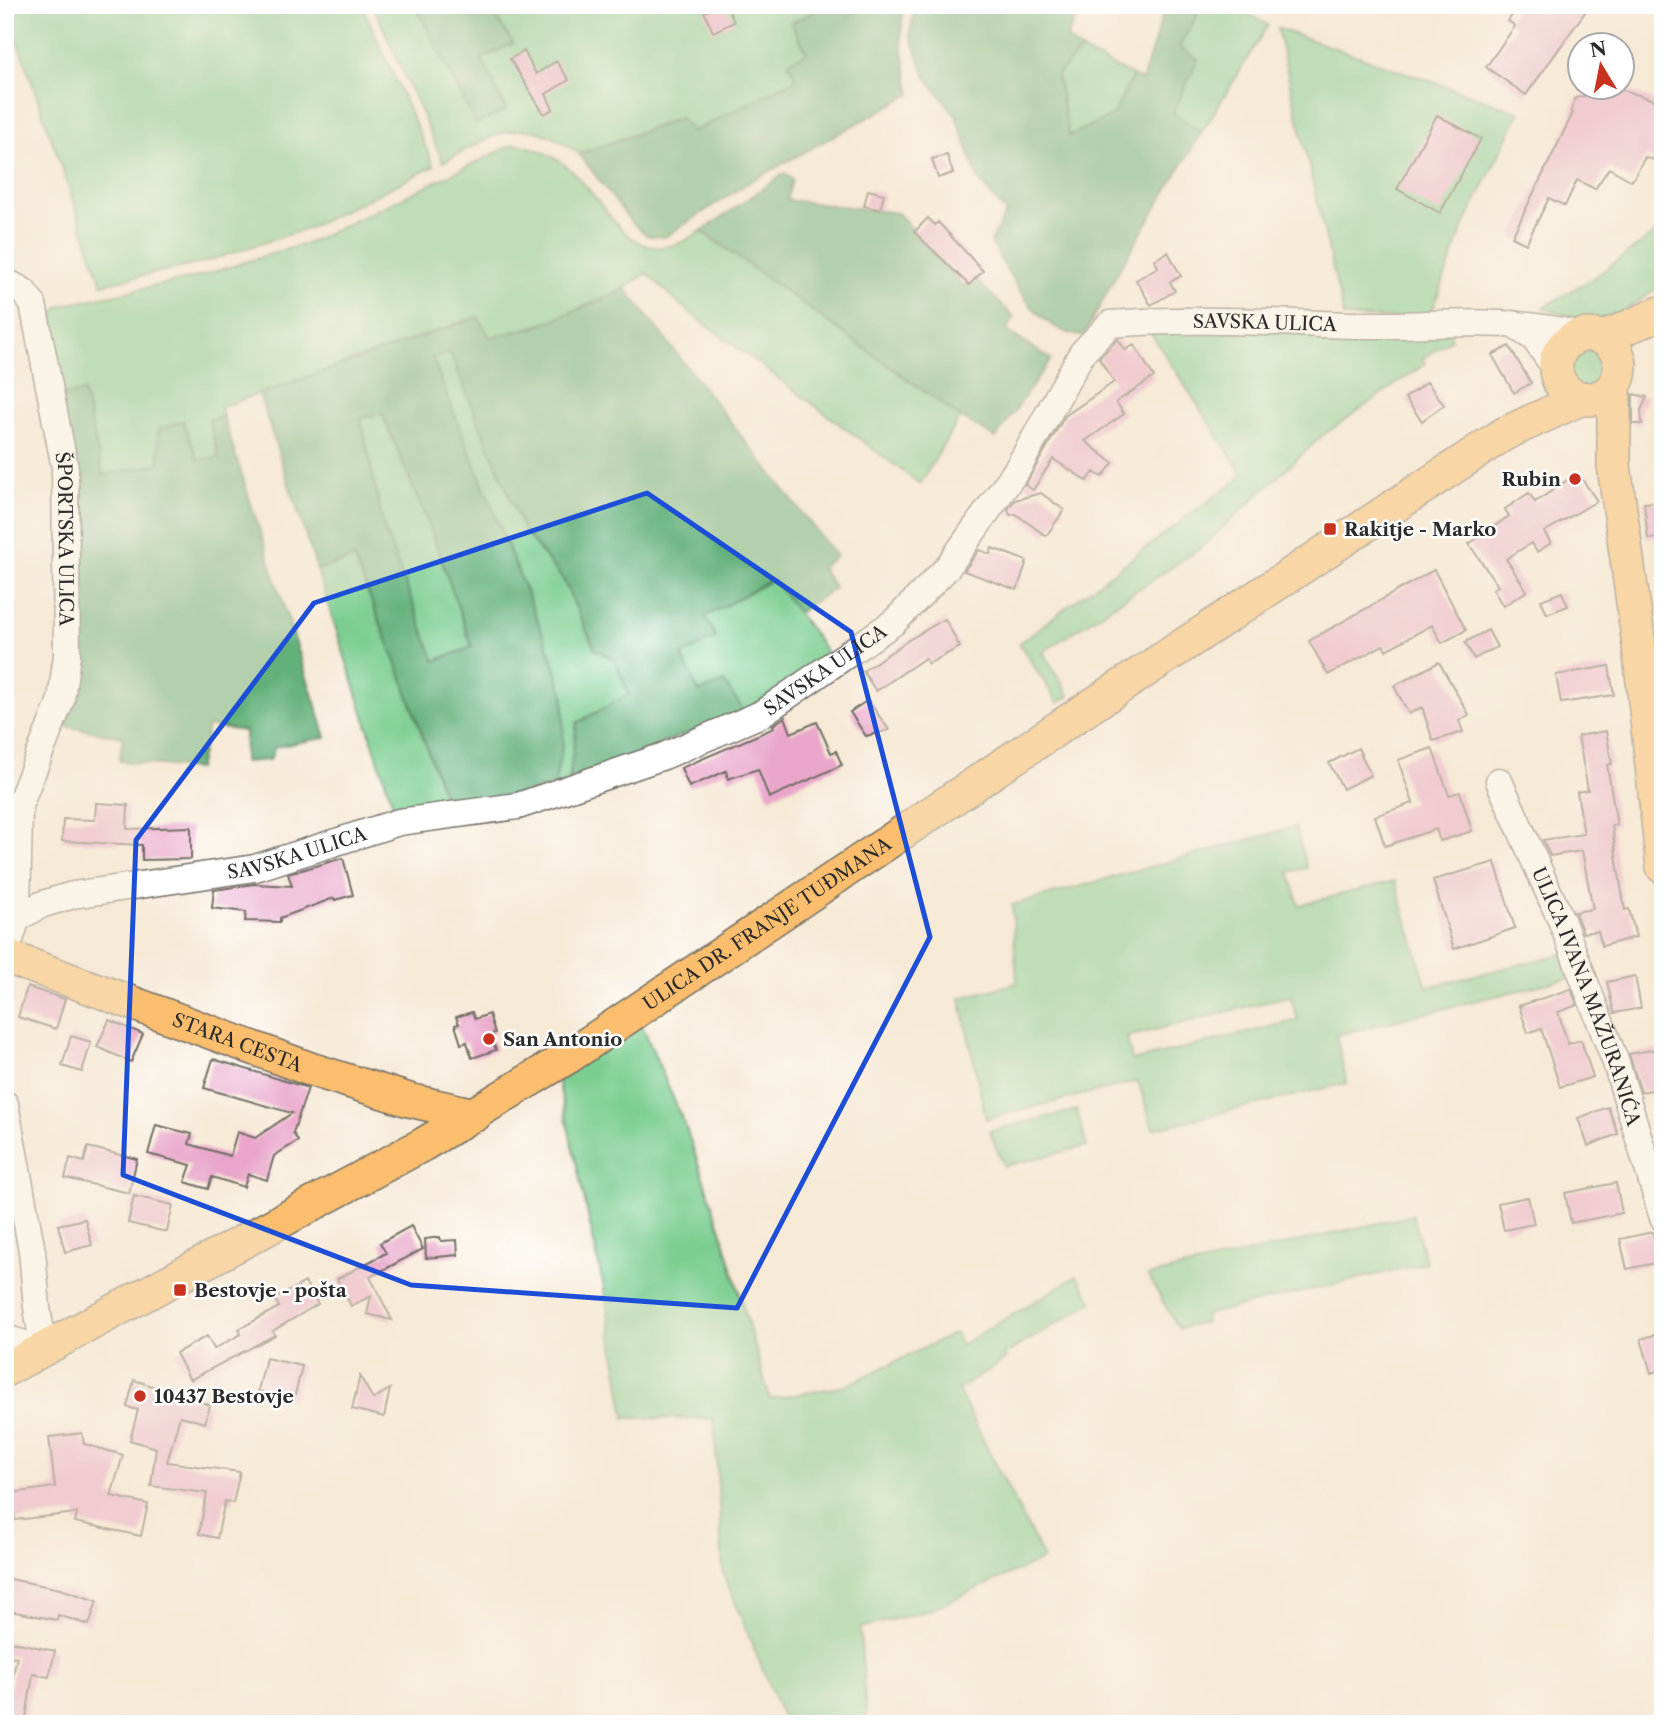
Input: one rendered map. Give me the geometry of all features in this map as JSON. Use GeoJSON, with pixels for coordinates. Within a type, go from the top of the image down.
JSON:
{"type":"FeatureCollection","features":[{"type":"Feature","properties":{"kind":"main road"},"geometry":{"type":"LineString","coordinates":[[1657,319],[1604,356],[1614,467],[1639,645],[1663,867]]}},
{"type":"Feature","properties":{"kind":"main road","name":"ULICA DR. FRANJE TUĐMANA"},"geometry":{"type":"LineString","coordinates":[[5,1370],[475,1115],[568,1057],[1504,434],[1582,398],[1604,395],[1604,356],[1561,348],[1556,369],[1546,386],[1504,434]]}},
{"type":"Feature","properties":{"kind":"main road"},"geometry":{"type":"LineString","coordinates":[[1556,369],[1562,386],[1582,398],[1614,467]]}},
{"type":"Feature","properties":{"kind":"main road","name":"STARA CESTA"},"geometry":{"type":"LineString","coordinates":[[5,956],[310,1069],[409,1100],[475,1115]]}},
{"type":"Feature","properties":{"kind":"street","name":"ŠPORTSKA ULICA"},"geometry":{"type":"LineString","coordinates":[[5,281],[23,290],[33,304],[65,468],[66,667],[61,700],[52,727],[12,804]]}},
{"type":"Feature","properties":{"kind":"street","name":"SAVSKA ULICA"},"geometry":{"type":"LineString","coordinates":[[17,918],[43,904],[73,895],[255,868],[399,822],[518,806],[641,765],[761,714],[894,622],[947,568],[1018,468],[1082,353],[1110,324],[1147,321],[1362,325],[1511,323],[1541,325],[1604,356]]}},
{"type":"Feature","properties":{"kind":"street"},"geometry":{"type":"LineString","coordinates":[[1511,323],[1534,338],[1556,369]]}},
{"type":"Feature","properties":{"kind":"street","name":"ULICA IVANA MAŽURANIĆA"},"geometry":{"type":"LineString","coordinates":[[1499,781],[1561,920],[1616,1063],[1663,1217]]}},
{"type":"Feature","properties":{"kind":"street"},"geometry":{"type":"LineString","coordinates":[[5,956],[17,918],[12,804]]}},
{"type":"Feature","properties":{"kind":"street"},"geometry":{"type":"LineString","coordinates":[[5,1104],[12,1183],[32,1251],[44,1350],[5,1338]]}},
{"type":"Feature","properties":{"kind":"highlighted area"},"geometry":{"type":"Polygon","coordinates":[[[647,493],[851,632],[930,937],[737,1308],[411,1285],[123,1175],[136,840],[314,603],[647,493]]]}},
{"type":"Feature","properties":{"kind":"green space"},"geometry":{"type":"Polygon","coordinates":[[[5,5],[362,5],[434,166],[309,228],[198,264],[102,284],[5,5]]]}},
{"type":"Feature","properties":{"kind":"green space"},"geometry":{"type":"Polygon","coordinates":[[[373,5],[415,5],[476,124],[506,109],[482,59],[513,43],[488,5],[826,5],[791,23],[807,53],[797,79],[692,132],[680,118],[579,154],[542,133],[511,131],[443,162],[373,5]]]}},
{"type":"Feature","properties":{"kind":"green space"},"geometry":{"type":"Polygon","coordinates":[[[415,5],[488,5],[513,43],[482,59],[506,110],[476,124],[415,5]]]}},
{"type":"Feature","properties":{"kind":"green space"},"geometry":{"type":"Polygon","coordinates":[[[826,5],[840,5],[848,15],[869,5],[903,5],[901,40],[911,94],[751,181],[665,237],[648,236],[632,223],[579,154],[681,118],[693,132],[796,79],[788,62],[807,53],[791,23],[826,5]]]}},
{"type":"Feature","properties":{"kind":"green space"},"geometry":{"type":"Polygon","coordinates":[[[915,5],[1081,5],[1067,39],[1081,50],[1057,75],[1069,136],[1113,115],[1133,76],[1142,80],[1166,5],[1203,5],[1179,47],[1198,59],[1173,113],[1202,132],[1120,268],[1084,336],[1067,333],[1039,314],[1017,287],[991,242],[1006,212],[979,181],[956,116],[926,77],[910,34],[915,5]]]}},
{"type":"Feature","properties":{"kind":"green space"},"geometry":{"type":"Polygon","coordinates":[[[1203,5],[1233,5],[1268,25],[1202,132],[1173,113],[1197,59],[1179,47],[1203,5]]]}},
{"type":"Feature","properties":{"kind":"green space"},"geometry":{"type":"Polygon","coordinates":[[[1277,28],[1520,112],[1465,223],[1429,319],[1344,317],[1277,28]]]}},
{"type":"Feature","properties":{"kind":"green space"},"geometry":{"type":"Polygon","coordinates":[[[1081,50],[1133,76],[1113,115],[1069,136],[1057,75],[1081,50]]]}},
{"type":"Feature","properties":{"kind":"green space"},"geometry":{"type":"Polygon","coordinates":[[[514,144],[539,151],[562,163],[576,175],[629,236],[643,244],[660,247],[679,243],[701,231],[960,417],[920,484],[680,305],[647,273],[611,296],[552,321],[490,337],[477,317],[221,407],[223,416],[209,420],[219,457],[198,460],[183,422],[159,464],[103,476],[84,392],[61,396],[45,325],[60,306],[197,277],[310,242],[514,144]]]}},
{"type":"Feature","properties":{"kind":"green space"},"geometry":{"type":"Polygon","coordinates":[[[785,173],[792,179],[787,200],[898,213],[963,286],[974,278],[1014,317],[1007,331],[1051,359],[996,438],[960,417],[702,231],[785,173]]]}},
{"type":"Feature","properties":{"kind":"green space"},"geometry":{"type":"Polygon","coordinates":[[[1663,227],[1663,284],[1631,306],[1619,313],[1595,319],[1543,308],[1599,274],[1663,227]]]}},
{"type":"Feature","properties":{"kind":"green space"},"geometry":{"type":"Polygon","coordinates":[[[626,289],[836,556],[821,568],[835,588],[798,613],[773,579],[705,617],[716,637],[682,656],[699,692],[724,682],[744,711],[569,781],[577,723],[629,694],[614,659],[595,649],[563,579],[524,531],[450,353],[432,358],[549,649],[564,696],[563,741],[554,787],[448,808],[400,672],[354,558],[317,570],[259,394],[478,317],[490,337],[534,328],[626,289]],[[382,413],[361,418],[384,528],[435,661],[472,647],[432,533],[382,413]]]}},
{"type":"Feature","properties":{"kind":"green space"},"geometry":{"type":"Polygon","coordinates":[[[1147,327],[1448,331],[1452,339],[1422,359],[1425,364],[1322,436],[1201,548],[1043,652],[1069,696],[1058,703],[1019,643],[1243,475],[1147,327]]]}},
{"type":"Feature","properties":{"kind":"green space"},"geometry":{"type":"Polygon","coordinates":[[[1588,346],[1603,352],[1609,367],[1603,382],[1588,388],[1573,382],[1567,367],[1573,352],[1588,346]]]}},
{"type":"Feature","properties":{"kind":"green space"},"geometry":{"type":"Polygon","coordinates":[[[450,353],[524,531],[563,579],[595,649],[614,659],[629,695],[577,723],[569,781],[554,787],[563,741],[564,696],[549,649],[432,358],[450,353]]]}},
{"type":"Feature","properties":{"kind":"green space"},"geometry":{"type":"Polygon","coordinates":[[[84,392],[103,475],[159,464],[158,430],[183,421],[198,460],[219,457],[209,420],[223,416],[326,737],[275,747],[270,760],[244,762],[245,731],[208,726],[198,769],[119,761],[123,737],[64,726],[61,396],[84,392]]]}},
{"type":"Feature","properties":{"kind":"green space"},"geometry":{"type":"Polygon","coordinates":[[[382,413],[432,533],[472,647],[434,661],[384,528],[361,418],[382,413]]]}},
{"type":"Feature","properties":{"kind":"green space"},"geometry":{"type":"Polygon","coordinates":[[[354,558],[400,672],[448,808],[396,814],[317,570],[354,558]]]}},
{"type":"Feature","properties":{"kind":"green space"},"geometry":{"type":"Polygon","coordinates":[[[773,579],[831,658],[744,711],[699,692],[681,656],[716,637],[704,617],[773,579]]]}},
{"type":"Feature","properties":{"kind":"green space"},"geometry":{"type":"Polygon","coordinates":[[[1295,827],[1307,868],[1289,872],[1299,905],[1395,881],[1427,987],[1562,954],[1569,978],[1336,1035],[1347,1083],[1153,1129],[1138,1081],[986,1119],[960,998],[1017,983],[1012,905],[1295,827]],[[1290,996],[1127,1037],[1132,1061],[1298,1020],[1290,996]]]}},
{"type":"Feature","properties":{"kind":"green space"},"geometry":{"type":"Polygon","coordinates":[[[640,1021],[686,1128],[722,1233],[770,1399],[845,1386],[955,1333],[961,1345],[1077,1276],[1093,1302],[1004,1355],[1006,1359],[958,1390],[1044,1559],[927,1611],[860,1628],[867,1724],[785,1724],[723,1573],[714,1419],[625,1418],[604,1288],[557,1076],[640,1021]]]}},
{"type":"Feature","properties":{"kind":"green space"},"geometry":{"type":"Polygon","coordinates":[[[1077,1110],[1087,1146],[1004,1166],[989,1131],[1077,1110]]]}},
{"type":"Feature","properties":{"kind":"green space"},"geometry":{"type":"Polygon","coordinates":[[[1413,1215],[1426,1263],[1204,1315],[1206,1322],[1179,1329],[1148,1276],[1413,1215]]]}},
{"type":"Feature","properties":{"kind":"building"},"geometry":{"type":"Polygon","coordinates":[[[719,5],[726,5],[734,22],[713,32],[704,12],[719,5]]]}},
{"type":"Feature","properties":{"kind":"building"},"geometry":{"type":"Polygon","coordinates":[[[1519,5],[1590,5],[1571,32],[1566,32],[1566,39],[1526,95],[1486,67],[1515,26],[1508,21],[1519,5]]]}},
{"type":"Feature","properties":{"kind":"building"},"geometry":{"type":"Polygon","coordinates":[[[524,51],[536,74],[556,61],[569,80],[546,94],[553,109],[544,114],[510,59],[524,51]]]}},
{"type":"Feature","properties":{"kind":"building"},"geometry":{"type":"Polygon","coordinates":[[[1636,94],[1663,103],[1663,137],[1654,160],[1645,157],[1632,181],[1609,168],[1595,189],[1577,180],[1565,206],[1549,198],[1526,244],[1512,237],[1573,113],[1574,102],[1636,102],[1636,94]]]}},
{"type":"Feature","properties":{"kind":"building"},"geometry":{"type":"Polygon","coordinates":[[[1437,115],[1481,139],[1440,213],[1397,189],[1437,115]]]}},
{"type":"Feature","properties":{"kind":"building"},"geometry":{"type":"Polygon","coordinates":[[[947,155],[953,173],[938,178],[932,159],[947,155]]]}},
{"type":"Feature","properties":{"kind":"building"},"geometry":{"type":"Polygon","coordinates":[[[868,190],[884,194],[880,210],[864,206],[868,190]]]}},
{"type":"Feature","properties":{"kind":"building"},"geometry":{"type":"Polygon","coordinates":[[[928,218],[935,225],[938,222],[983,271],[969,285],[914,232],[928,218]]]}},
{"type":"Feature","properties":{"kind":"building"},"geometry":{"type":"Polygon","coordinates":[[[1168,252],[1181,276],[1170,282],[1175,291],[1151,305],[1136,280],[1158,267],[1154,260],[1168,252]]]}},
{"type":"Feature","properties":{"kind":"building"},"geometry":{"type":"Polygon","coordinates":[[[1118,339],[1125,350],[1134,345],[1154,377],[1116,402],[1124,414],[1085,441],[1113,463],[1102,477],[1094,472],[1087,481],[1053,459],[1033,490],[1025,485],[1065,416],[1114,382],[1099,358],[1118,339]]]}},
{"type":"Feature","properties":{"kind":"building"},"geometry":{"type":"Polygon","coordinates":[[[1509,346],[1531,383],[1514,393],[1492,355],[1509,346]]]}},
{"type":"Feature","properties":{"kind":"building"},"geometry":{"type":"Polygon","coordinates":[[[1427,382],[1444,405],[1422,421],[1405,398],[1427,382]]]}},
{"type":"Feature","properties":{"kind":"building"},"geometry":{"type":"Polygon","coordinates":[[[1633,394],[1647,397],[1641,410],[1642,424],[1633,424],[1633,394]]]}},
{"type":"Feature","properties":{"kind":"building"},"geometry":{"type":"Polygon","coordinates":[[[1578,473],[1597,501],[1544,532],[1551,543],[1537,552],[1531,543],[1506,559],[1527,591],[1503,606],[1493,589],[1498,586],[1469,544],[1509,516],[1505,509],[1529,493],[1535,502],[1578,473]]]}},
{"type":"Feature","properties":{"kind":"building"},"geometry":{"type":"Polygon","coordinates":[[[1041,493],[1064,510],[1046,536],[1016,514],[1010,515],[1008,509],[1015,500],[1041,493]]]}},
{"type":"Feature","properties":{"kind":"building"},"geometry":{"type":"Polygon","coordinates":[[[1663,501],[1663,537],[1648,539],[1644,503],[1663,501]]]}},
{"type":"Feature","properties":{"kind":"building"},"geometry":{"type":"Polygon","coordinates":[[[992,548],[1027,561],[1017,590],[964,571],[979,550],[990,554],[992,548]]]}},
{"type":"Feature","properties":{"kind":"building"},"geometry":{"type":"Polygon","coordinates":[[[1434,570],[1466,630],[1442,643],[1432,625],[1386,650],[1383,645],[1328,675],[1309,641],[1434,570]]]}},
{"type":"Feature","properties":{"kind":"building"},"geometry":{"type":"Polygon","coordinates":[[[1562,592],[1568,606],[1547,614],[1541,600],[1562,592]]]}},
{"type":"Feature","properties":{"kind":"building"},"geometry":{"type":"Polygon","coordinates":[[[945,619],[960,647],[928,664],[925,658],[876,691],[863,671],[945,619]]]}},
{"type":"Feature","properties":{"kind":"building"},"geometry":{"type":"Polygon","coordinates":[[[1488,630],[1497,647],[1474,659],[1465,642],[1488,630]]]}},
{"type":"Feature","properties":{"kind":"building"},"geometry":{"type":"Polygon","coordinates":[[[1439,662],[1469,715],[1459,721],[1463,732],[1433,741],[1422,707],[1409,714],[1394,686],[1439,662]]]}},
{"type":"Feature","properties":{"kind":"building"},"geometry":{"type":"Polygon","coordinates":[[[1609,666],[1614,695],[1561,703],[1556,675],[1609,666]]]}},
{"type":"Feature","properties":{"kind":"building"},"geometry":{"type":"Polygon","coordinates":[[[868,700],[889,730],[866,736],[850,712],[868,700]]]}},
{"type":"Feature","properties":{"kind":"building"},"geometry":{"type":"Polygon","coordinates":[[[785,717],[791,733],[817,722],[831,753],[836,751],[842,765],[769,798],[758,769],[728,779],[726,771],[689,787],[681,768],[774,728],[773,725],[785,717]]]}},
{"type":"Feature","properties":{"kind":"building"},"geometry":{"type":"Polygon","coordinates":[[[1606,731],[1612,764],[1607,765],[1617,825],[1612,826],[1618,869],[1625,910],[1629,909],[1636,937],[1602,946],[1598,931],[1583,933],[1575,912],[1593,909],[1582,851],[1550,856],[1543,840],[1584,834],[1577,792],[1588,790],[1578,736],[1606,731]]]}},
{"type":"Feature","properties":{"kind":"building"},"geometry":{"type":"Polygon","coordinates":[[[1358,748],[1371,775],[1343,789],[1329,763],[1358,748]]]}},
{"type":"Feature","properties":{"kind":"building"},"geometry":{"type":"Polygon","coordinates":[[[1432,748],[1449,795],[1460,792],[1472,831],[1440,841],[1436,829],[1385,846],[1375,816],[1413,803],[1398,760],[1432,748]]]}},
{"type":"Feature","properties":{"kind":"building"},"geometry":{"type":"Polygon","coordinates":[[[96,803],[128,805],[127,829],[191,827],[191,859],[142,860],[142,845],[62,841],[63,819],[95,820],[96,803]]]}},
{"type":"Feature","properties":{"kind":"building"},"geometry":{"type":"Polygon","coordinates":[[[343,858],[353,895],[335,900],[334,898],[280,918],[280,922],[245,921],[246,912],[212,908],[214,890],[254,884],[292,886],[288,874],[343,858]]]}},
{"type":"Feature","properties":{"kind":"building"},"geometry":{"type":"Polygon","coordinates":[[[1495,862],[1515,928],[1454,949],[1433,880],[1495,862]]]}},
{"type":"Feature","properties":{"kind":"building"},"geometry":{"type":"Polygon","coordinates":[[[1635,976],[1641,1008],[1614,1013],[1607,982],[1635,976]]]}},
{"type":"Feature","properties":{"kind":"building"},"geometry":{"type":"Polygon","coordinates":[[[27,987],[65,999],[56,1029],[18,1017],[27,987]]]}},
{"type":"Feature","properties":{"kind":"building"},"geometry":{"type":"Polygon","coordinates":[[[1571,989],[1577,1005],[1558,1012],[1568,1044],[1581,1040],[1593,1077],[1560,1087],[1541,1028],[1528,1033],[1519,1006],[1571,989]]]}},
{"type":"Feature","properties":{"kind":"building"},"geometry":{"type":"Polygon","coordinates":[[[472,1012],[475,1019],[489,1014],[495,1033],[490,1035],[496,1050],[472,1058],[467,1042],[461,1044],[455,1025],[459,1024],[456,1017],[472,1012]]]}},
{"type":"Feature","properties":{"kind":"building"},"geometry":{"type":"Polygon","coordinates":[[[109,1020],[143,1034],[131,1062],[97,1047],[109,1020]]]}},
{"type":"Feature","properties":{"kind":"building"},"geometry":{"type":"Polygon","coordinates":[[[71,1036],[91,1042],[82,1072],[62,1066],[71,1036]]]}},
{"type":"Feature","properties":{"kind":"building"},"geometry":{"type":"Polygon","coordinates":[[[1663,1048],[1663,1088],[1641,1092],[1629,1054],[1663,1048]]]}},
{"type":"Feature","properties":{"kind":"building"},"geometry":{"type":"Polygon","coordinates":[[[213,1059],[308,1088],[293,1133],[298,1141],[274,1156],[267,1180],[248,1174],[244,1187],[212,1177],[208,1189],[185,1182],[191,1165],[148,1154],[156,1125],[192,1134],[189,1144],[230,1156],[237,1132],[255,1138],[292,1113],[204,1088],[213,1059]]]}},
{"type":"Feature","properties":{"kind":"building"},"geometry":{"type":"Polygon","coordinates":[[[1608,1107],[1618,1134],[1588,1146],[1578,1118],[1608,1107]]]}},
{"type":"Feature","properties":{"kind":"building"},"geometry":{"type":"Polygon","coordinates":[[[88,1147],[137,1159],[129,1193],[65,1178],[70,1158],[84,1162],[88,1147]]]}},
{"type":"Feature","properties":{"kind":"building"},"geometry":{"type":"Polygon","coordinates":[[[1616,1183],[1622,1213],[1571,1223],[1565,1193],[1616,1183]]]}},
{"type":"Feature","properties":{"kind":"building"},"geometry":{"type":"Polygon","coordinates":[[[134,1196],[173,1205],[167,1232],[128,1223],[134,1196]]]}},
{"type":"Feature","properties":{"kind":"building"},"geometry":{"type":"Polygon","coordinates":[[[1528,1197],[1534,1224],[1504,1230],[1498,1203],[1528,1197]]]}},
{"type":"Feature","properties":{"kind":"building"},"geometry":{"type":"Polygon","coordinates":[[[85,1219],[92,1245],[65,1252],[58,1225],[85,1219]]]}},
{"type":"Feature","properties":{"kind":"building"},"geometry":{"type":"Polygon","coordinates":[[[411,1226],[423,1249],[370,1277],[392,1320],[367,1314],[371,1296],[351,1306],[337,1279],[386,1253],[380,1243],[411,1226]]]}},
{"type":"Feature","properties":{"kind":"building"},"geometry":{"type":"Polygon","coordinates":[[[1653,1232],[1660,1262],[1627,1269],[1620,1239],[1653,1232]]]}},
{"type":"Feature","properties":{"kind":"building"},"geometry":{"type":"Polygon","coordinates":[[[440,1237],[441,1241],[457,1240],[458,1255],[426,1258],[425,1239],[440,1237]]]}},
{"type":"Feature","properties":{"kind":"building"},"geometry":{"type":"Polygon","coordinates":[[[305,1282],[318,1304],[273,1331],[275,1335],[190,1380],[176,1353],[207,1336],[214,1349],[241,1334],[239,1329],[279,1307],[275,1299],[305,1282]]]}},
{"type":"Feature","properties":{"kind":"building"},"geometry":{"type":"Polygon","coordinates":[[[1663,1332],[1663,1369],[1651,1373],[1641,1339],[1663,1332]]]}},
{"type":"Feature","properties":{"kind":"building"},"geometry":{"type":"Polygon","coordinates":[[[266,1358],[302,1366],[294,1399],[258,1391],[266,1358]]]}},
{"type":"Feature","properties":{"kind":"building"},"geometry":{"type":"Polygon","coordinates":[[[360,1376],[373,1399],[390,1389],[384,1417],[352,1409],[360,1376]]]}},
{"type":"Feature","properties":{"kind":"building"},"geometry":{"type":"Polygon","coordinates":[[[134,1380],[210,1405],[205,1423],[180,1416],[167,1462],[240,1472],[233,1503],[225,1501],[217,1538],[199,1534],[207,1493],[151,1486],[156,1448],[130,1440],[138,1410],[127,1407],[134,1380]]]}},
{"type":"Feature","properties":{"kind":"building"},"geometry":{"type":"Polygon","coordinates":[[[82,1433],[84,1444],[123,1455],[111,1496],[148,1504],[141,1536],[75,1522],[77,1513],[15,1520],[12,1493],[55,1487],[49,1437],[82,1433]]]}},
{"type":"Feature","properties":{"kind":"building"},"geometry":{"type":"Polygon","coordinates":[[[5,1578],[60,1589],[97,1601],[89,1625],[58,1615],[57,1620],[5,1610],[5,1578]]]}},
{"type":"Feature","properties":{"kind":"building"},"geometry":{"type":"Polygon","coordinates":[[[5,1640],[55,1651],[49,1677],[33,1674],[25,1724],[5,1724],[5,1693],[9,1693],[17,1657],[5,1656],[5,1640]]]}},
{"type":"Feature","properties":{"kind":"place","name":"Rubin"},"geometry":{"type":"Point","coordinates":[1575,479]}},
{"type":"Feature","properties":{"kind":"place","name":"Rakitje - Marko"},"geometry":{"type":"Point","coordinates":[1330,529]}},
{"type":"Feature","properties":{"kind":"place","name":"San Antonio"},"geometry":{"type":"Point","coordinates":[489,1039]}},
{"type":"Feature","properties":{"kind":"place","name":"Bestovje - pošta"},"geometry":{"type":"Point","coordinates":[180,1290]}},
{"type":"Feature","properties":{"kind":"place","name":"10437 Bestovje"},"geometry":{"type":"Point","coordinates":[140,1396]}}]}
